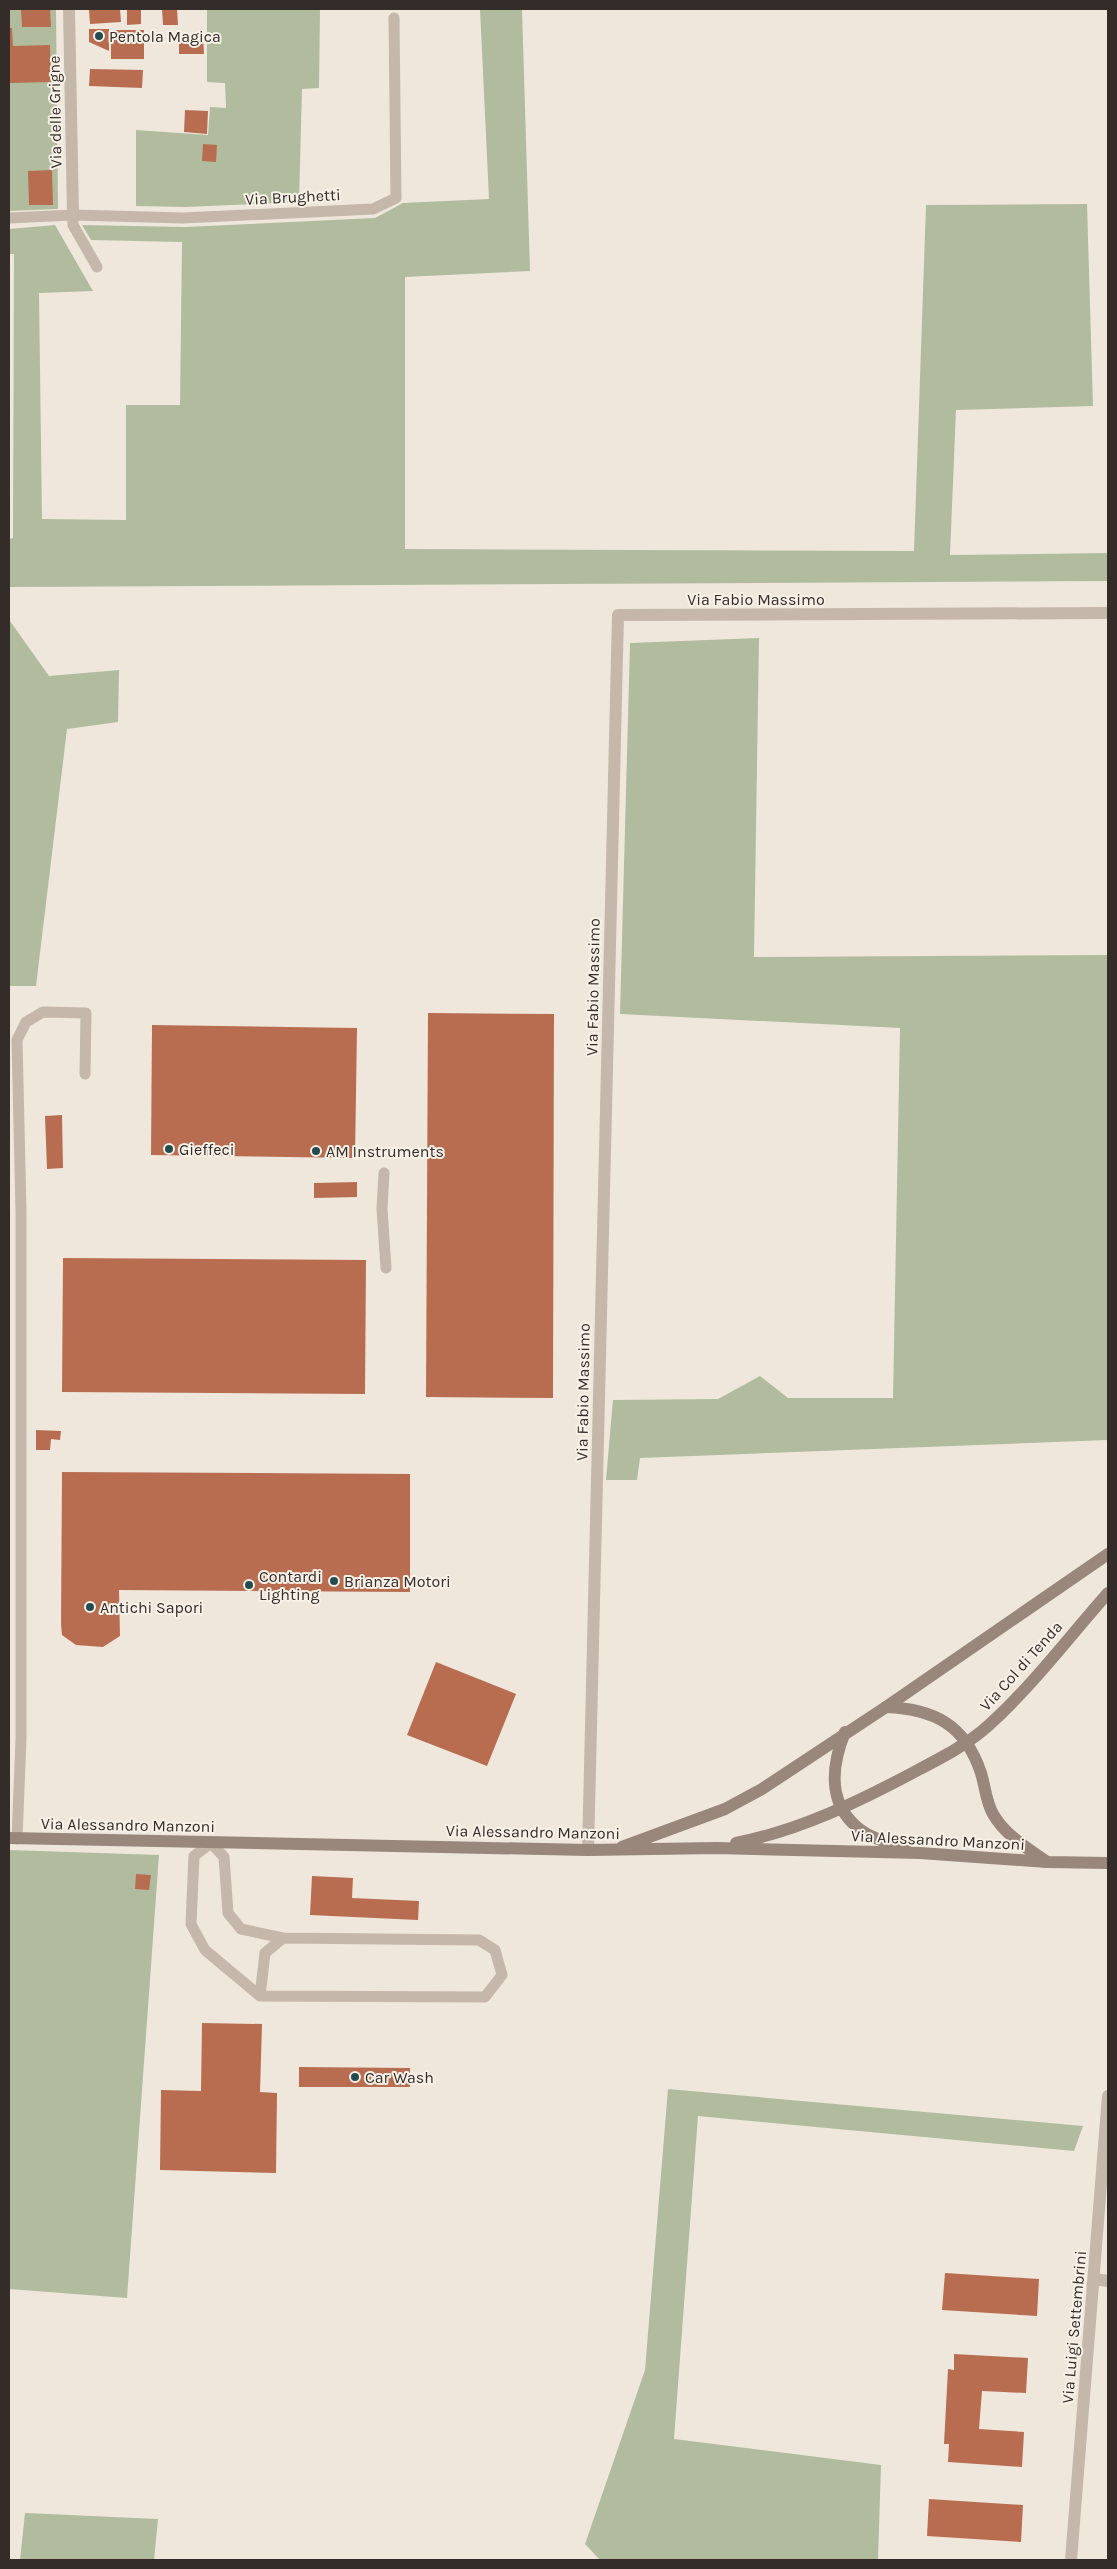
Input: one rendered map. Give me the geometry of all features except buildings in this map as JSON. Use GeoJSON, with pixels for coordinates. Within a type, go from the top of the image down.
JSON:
{"type":"FeatureCollection","features":[{"type":"Feature","properties":{"kind":"main road","name":"Via Col di Tenda"},"geometry":{"type":"LineString","coordinates":[[612,1850],[725,1809],[762,1789],[845,1732],[886,1707],[1108,1554]]}},
{"type":"Feature","properties":{"kind":"main road","name":"Via Col di Tenda"},"geometry":{"type":"LineString","coordinates":[[716,1848],[768,1836],[803,1825],[904,1778],[967,1742],[988,1726],[1015,1700],[1108,1592]]}},
{"type":"Feature","properties":{"kind":"main road","name":"Via Alessandro Manzoni"},"geometry":{"type":"LineString","coordinates":[[886,1707],[909,1708],[929,1713],[953,1726],[967,1742],[980,1772],[992,1812],[1006,1831],[1047,1862]]}},
{"type":"Feature","properties":{"kind":"main road"},"geometry":{"type":"LineString","coordinates":[[845,1732],[836,1755],[834,1778],[843,1808],[857,1827],[876,1839],[920,1853]]}},
{"type":"Feature","properties":{"kind":"main road","name":"Via Alessandro Manzoni"},"geometry":{"type":"LineString","coordinates":[[13,1839],[588,1850],[716,1848],[920,1853],[1047,1862],[1108,1863]]}},
{"type":"Feature","properties":{"kind":"street","name":"Via delle Grigne"},"geometry":{"type":"LineString","coordinates":[[69,9],[73,215]]}},
{"type":"Feature","properties":{"kind":"street","name":"Via Fabio Massimo"},"geometry":{"type":"LineString","coordinates":[[588,1850],[618,615],[1108,613]]}},
{"type":"Feature","properties":{"kind":"street","name":"Via Luigi Settembrini"},"geometry":{"type":"LineString","coordinates":[[1071,2560],[1108,2096]]}},
{"type":"Feature","properties":{"kind":"street"},"geometry":{"type":"LineString","coordinates":[[1094,2279],[1108,2281]]}},
{"type":"Feature","properties":{"kind":"lane","name":"Via Brughetti"},"geometry":{"type":"LineString","coordinates":[[9,218],[73,215],[183,218],[372,209],[396,198],[394,18]]}},
{"type":"Feature","properties":{"kind":"lane"},"geometry":{"type":"LineString","coordinates":[[73,215],[73,225],[97,267]]}},
{"type":"Feature","properties":{"kind":"lane","name":"Via Alessandro Manzoni"},"geometry":{"type":"LineString","coordinates":[[13,1839],[21,1739],[21,1291],[17,1040],[26,1022],[43,1012],[86,1013],[85,1074]]}},
{"type":"Feature","properties":{"kind":"lane"},"geometry":{"type":"LineString","coordinates":[[384,1173],[382,1209],[386,1268]]}},
{"type":"Feature","properties":{"kind":"lane"},"geometry":{"type":"LineString","coordinates":[[211,1843],[224,1857],[228,1914],[241,1929],[283,1938],[479,1940],[495,1950],[502,1975],[485,1997],[260,1996],[205,1950],[191,1924],[194,1856],[211,1843]]}},
{"type":"Feature","properties":{"kind":"lane"},"geometry":{"type":"LineString","coordinates":[[260,1996],[265,1953],[283,1938]]}},
{"type":"Feature","properties":{"kind":"green space"},"geometry":{"type":"Polygon","coordinates":[[[9,9],[56,9],[58,209],[9,211],[9,9]]]}},
{"type":"Feature","properties":{"kind":"green space"},"geometry":{"type":"Polygon","coordinates":[[[207,9],[320,9],[319,88],[302,89],[299,202],[185,207],[136,206],[136,130],[208,135],[210,107],[226,108],[225,83],[207,82],[207,9]]]}},
{"type":"Feature","properties":{"kind":"green space"},"geometry":{"type":"Polygon","coordinates":[[[480,9],[522,9],[530,271],[405,277],[405,549],[914,551],[926,205],[1087,204],[1093,406],[956,410],[950,555],[1108,553],[1108,581],[9,587],[9,539],[13,538],[14,254],[9,254],[9,229],[55,225],[93,291],[39,293],[42,519],[126,520],[126,405],[180,405],[182,242],[91,240],[82,225],[185,227],[375,218],[403,203],[489,199],[480,9]]]}},
{"type":"Feature","properties":{"kind":"green space"},"geometry":{"type":"Polygon","coordinates":[[[10,621],[49,676],[119,670],[118,722],[67,729],[36,986],[9,986],[10,621]]]}},
{"type":"Feature","properties":{"kind":"green space"},"geometry":{"type":"Polygon","coordinates":[[[759,638],[754,957],[1108,955],[1108,1440],[640,1458],[637,1480],[606,1480],[613,1400],[718,1399],[760,1376],[788,1398],[893,1398],[900,1028],[620,1014],[630,643],[759,638]]]}},
{"type":"Feature","properties":{"kind":"green space"},"geometry":{"type":"Polygon","coordinates":[[[9,1850],[159,1855],[127,2298],[9,2289],[9,1850]]]}},
{"type":"Feature","properties":{"kind":"green space"},"geometry":{"type":"Polygon","coordinates":[[[668,2089],[1083,2126],[1074,2151],[698,2116],[674,2439],[881,2465],[878,2560],[600,2560],[585,2544],[645,2370],[668,2089]]]}},
{"type":"Feature","properties":{"kind":"green space"},"geometry":{"type":"Polygon","coordinates":[[[25,2513],[158,2519],[154,2560],[20,2560],[25,2513]]]}},
{"type":"Feature","properties":{"kind":"place","name":"Pentola Magica"},"geometry":{"type":"Point","coordinates":[99,36]}},
{"type":"Feature","properties":{"kind":"place","name":"Gieffeci"},"geometry":{"type":"Point","coordinates":[169,1149]}},
{"type":"Feature","properties":{"kind":"place","name":"AM Instruments"},"geometry":{"type":"Point","coordinates":[316,1151]}},
{"type":"Feature","properties":{"kind":"place","name":"Brianza Motori"},"geometry":{"type":"Point","coordinates":[334,1581]}},
{"type":"Feature","properties":{"kind":"place","name":"Contardi Lighting"},"geometry":{"type":"Point","coordinates":[249,1585]}},
{"type":"Feature","properties":{"kind":"place","name":"Antichi Sapori"},"geometry":{"type":"Point","coordinates":[90,1607]}},
{"type":"Feature","properties":{"kind":"place","name":"Car Wash"},"geometry":{"type":"Point","coordinates":[355,2077]}}]}
